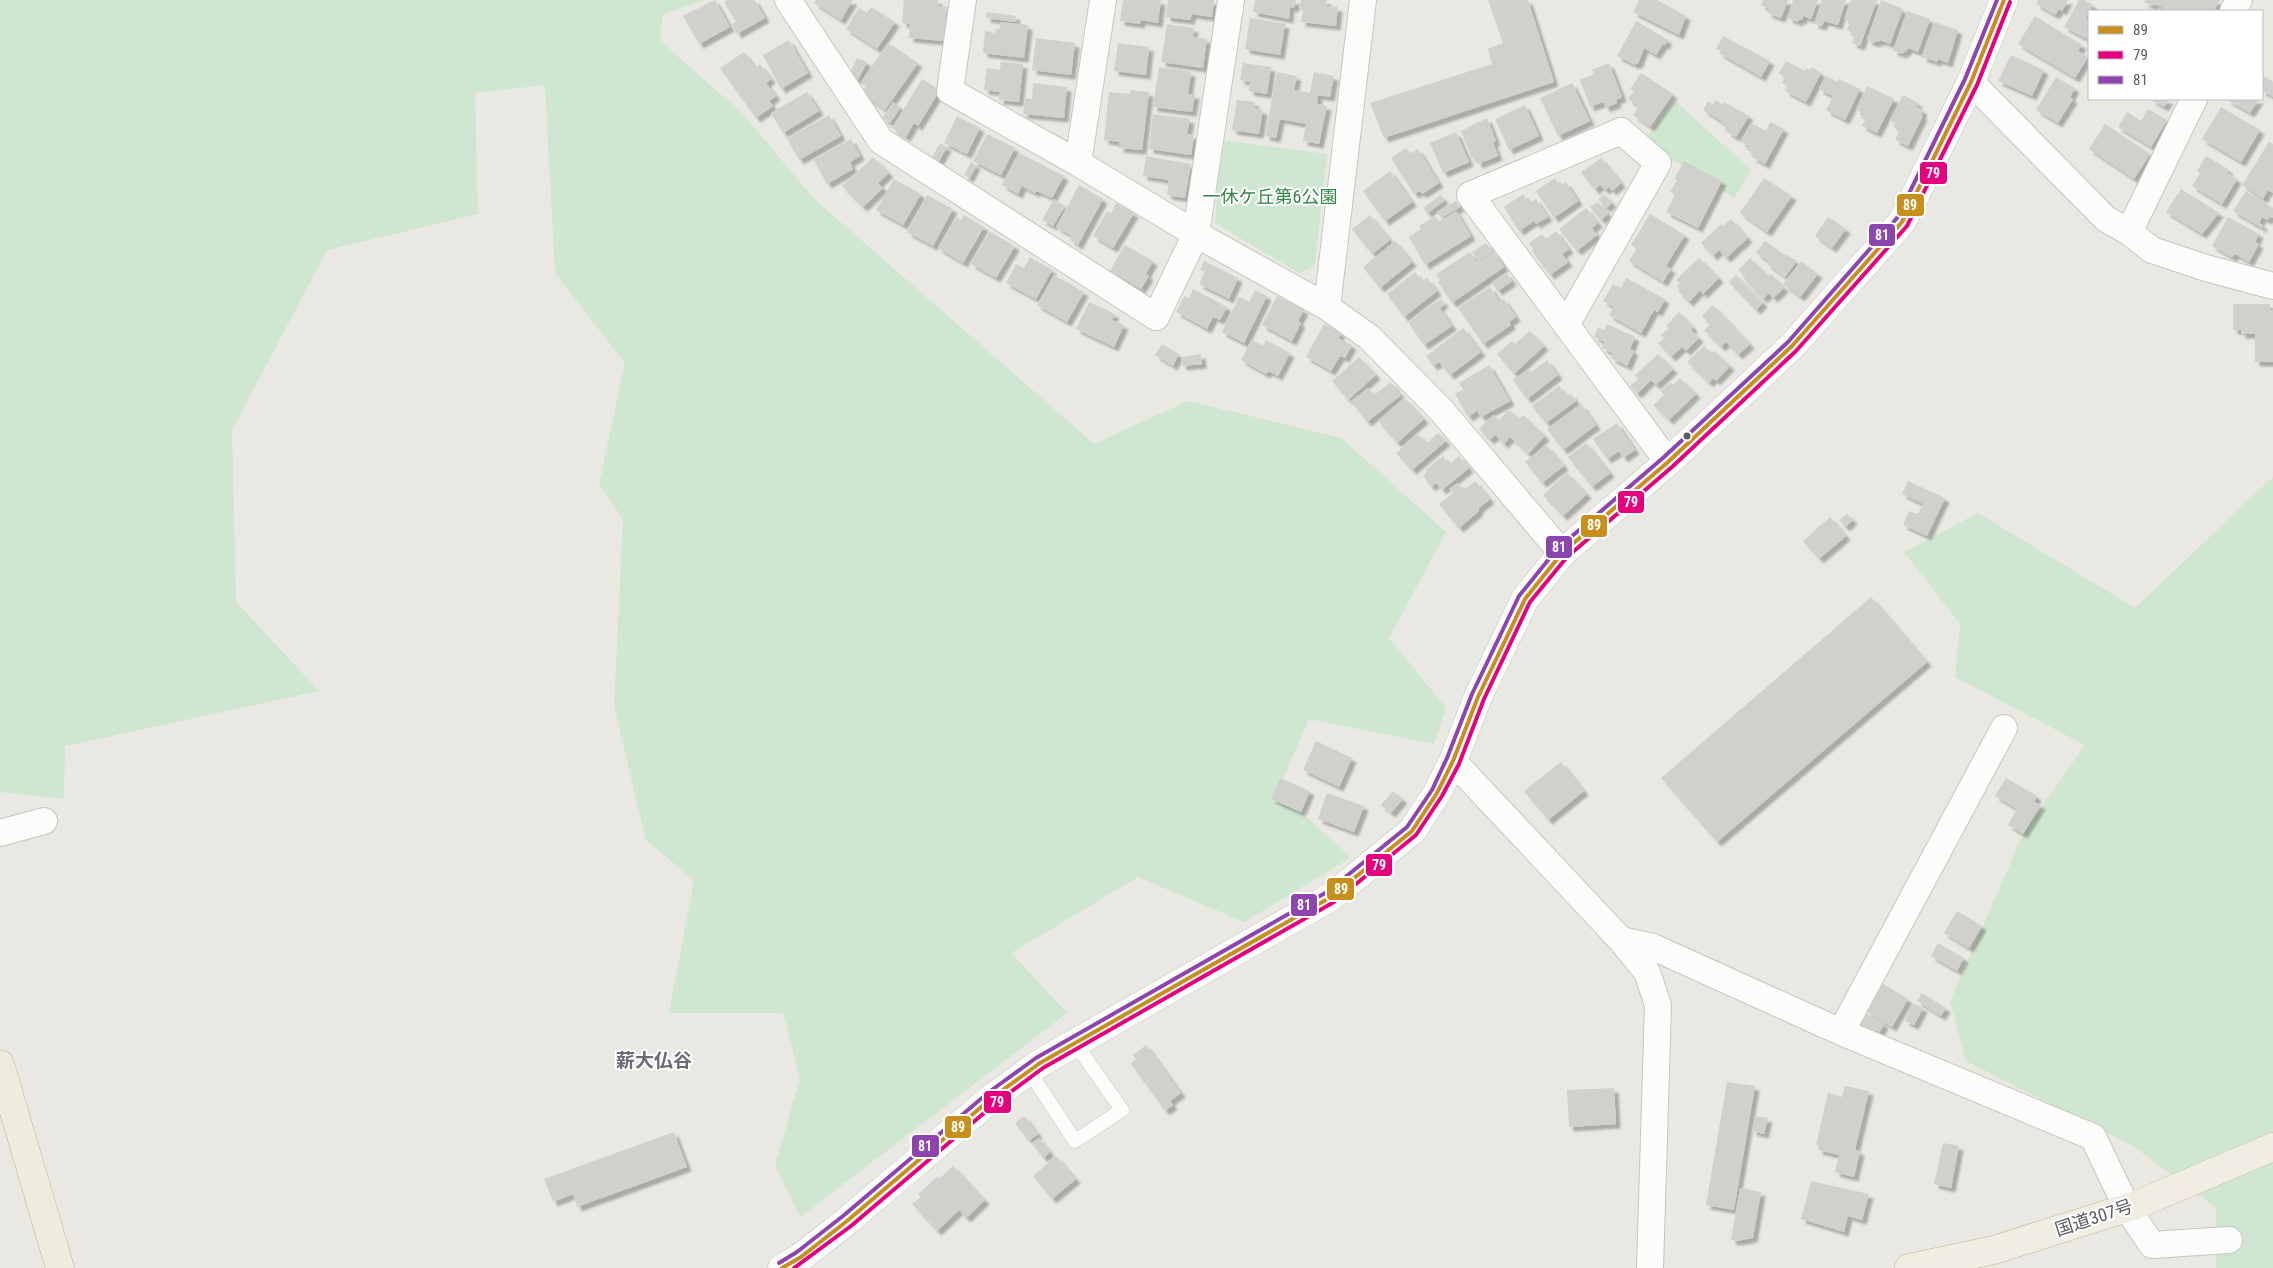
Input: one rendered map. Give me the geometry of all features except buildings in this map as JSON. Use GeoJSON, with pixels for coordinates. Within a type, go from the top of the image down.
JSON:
{"type":"FeatureCollection","features":[{"type":"Feature","properties":{"kind":"highway"},"geometry":{"type":"LineString","coordinates":[[0,1064],[60,1268]]}},
{"type":"Feature","properties":{"kind":"highway"},"geometry":{"type":"LineString","coordinates":[[0,1125],[42,1268]]}},
{"type":"Feature","properties":{"kind":"highway","name":"国道307号"},"geometry":{"type":"LineString","coordinates":[[1909,1268],[1994,1250],[2127,1208],[2273,1147]]}},
{"type":"Feature","properties":{"kind":"street"},"geometry":{"type":"LineString","coordinates":[[788,0],[881,141],[1156,317],[1196,234],[1231,0]]}},
{"type":"Feature","properties":{"kind":"street"},"geometry":{"type":"LineString","coordinates":[[963,0],[950,91],[1078,163],[1196,234],[1327,307],[1368,337],[1441,410],[1562,553]]}},
{"type":"Feature","properties":{"kind":"street"},"geometry":{"type":"LineString","coordinates":[[1078,163],[1103,0]]}},
{"type":"Feature","properties":{"kind":"street"},"geometry":{"type":"LineString","coordinates":[[1327,307],[1363,0]]}},
{"type":"Feature","properties":{"kind":"street"},"geometry":{"type":"LineString","coordinates":[[782,1268],[801,1257],[847,1221],[993,1097],[1028,1071],[1331,897],[1412,831],[1437,793],[1454,761],[1478,697],[1525,599],[1562,553],[1668,462],[1792,346],[1902,222],[1971,82],[2004,0]]}},
{"type":"Feature","properties":{"kind":"street"},"geometry":{"type":"LineString","coordinates":[[1971,82],[2106,219],[2129,232],[2152,250],[2272,284]]}},
{"type":"Feature","properties":{"kind":"street"},"geometry":{"type":"LineString","coordinates":[[2129,232],[2194,100]]}},
{"type":"Feature","properties":{"kind":"street"},"geometry":{"type":"LineString","coordinates":[[1566,325],[1658,163],[1621,131],[1470,195],[1566,325],[1668,462]]}},
{"type":"Feature","properties":{"kind":"street"},"geometry":{"type":"LineString","coordinates":[[1841,1032],[2004,728]]}},
{"type":"Feature","properties":{"kind":"street"},"geometry":{"type":"LineString","coordinates":[[1454,761],[1621,940],[1647,972],[1658,1006],[1650,1268]]}},
{"type":"Feature","properties":{"kind":"street"},"geometry":{"type":"LineString","coordinates":[[0,833],[44,821]]}},
{"type":"Feature","properties":{"kind":"street"},"geometry":{"type":"LineString","coordinates":[[1621,940],[1654,947],[1841,1032],[2093,1137],[2127,1208],[2152,1245],[2229,1240]]}},
{"type":"Feature","properties":{"kind":"lane"},"geometry":{"type":"LineString","coordinates":[[1028,1071],[1075,1141],[1122,1110],[1075,1043]]}},
{"type":"Feature","properties":{"kind":"green space"},"geometry":{"type":"Polygon","coordinates":[[[0,0],[704,0],[663,14],[660,41],[743,114],[813,198],[1094,444],[1188,401],[1341,438],[1446,532],[1389,638],[1446,708],[1434,744],[1309,719],[1278,790],[1350,858],[1244,922],[1138,877],[1011,953],[1067,1013],[800,1217],[775,1165],[800,1078],[783,1013],[669,1013],[694,880],[646,840],[614,706],[623,519],[599,484],[625,363],[555,273],[545,85],[475,93],[478,214],[327,250],[232,430],[236,602],[319,691],[65,746],[64,799],[0,792],[0,0]]]}},
{"type":"Feature","properties":{"kind":"green space"},"geometry":{"type":"Polygon","coordinates":[[[1675,101],[1751,170],[1734,198],[1643,141],[1675,101]]]}},
{"type":"Feature","properties":{"kind":"green space","name":"一休ケ丘第6公園"},"geometry":{"type":"Polygon","coordinates":[[[1221,140],[1327,154],[1315,266],[1299,273],[1215,223],[1221,140]]]}},
{"type":"Feature","properties":{"kind":"green space"},"geometry":{"type":"Polygon","coordinates":[[[2273,477],[2273,1268],[2216,1268],[2216,1208],[2133,1146],[1966,1061],[1950,1001],[2024,832],[2085,745],[1955,677],[1960,624],[1904,552],[1978,513],[2135,608],[2273,477]]]}},
{"type":"Feature","properties":{"kind":"transit line","name":"81"},"geometry":{"type":"LineString","coordinates":[[779,1263],[797,1252],[843,1216],[989,1092],[1036,1058],[1327,892],[1407,827],[1432,790],[1447,758],[1472,694],[1519,596],[1557,549],[1664,457],[1788,342],[1897,218],[1965,79],[1997,0]]}},
{"type":"Feature","properties":{"kind":"transit line","name":"89"},"geometry":{"type":"LineString","coordinates":[[782,1268],[801,1257],[847,1221],[993,1097],[1040,1063],[1331,897],[1412,831],[1437,793],[1453,761],[1478,697],[1525,599],[1562,553],[1668,462],[1792,346],[1902,222],[1971,82],[2004,0]]}},
{"type":"Feature","properties":{"kind":"transit line","name":"79"},"geometry":{"type":"LineString","coordinates":[[794,1268],[851,1226],[997,1102],[1043,1068],[1334,902],[1416,835],[1442,796],[1459,764],[1484,699],[1530,602],[1567,557],[1672,467],[1796,351],[1907,226],[1977,85],[2010,2]]}},
{"type":"Feature","properties":{"kind":"district","name":"薪大仏谷"},"geometry":{"type":"Point","coordinates":[654,1060]}}]}
